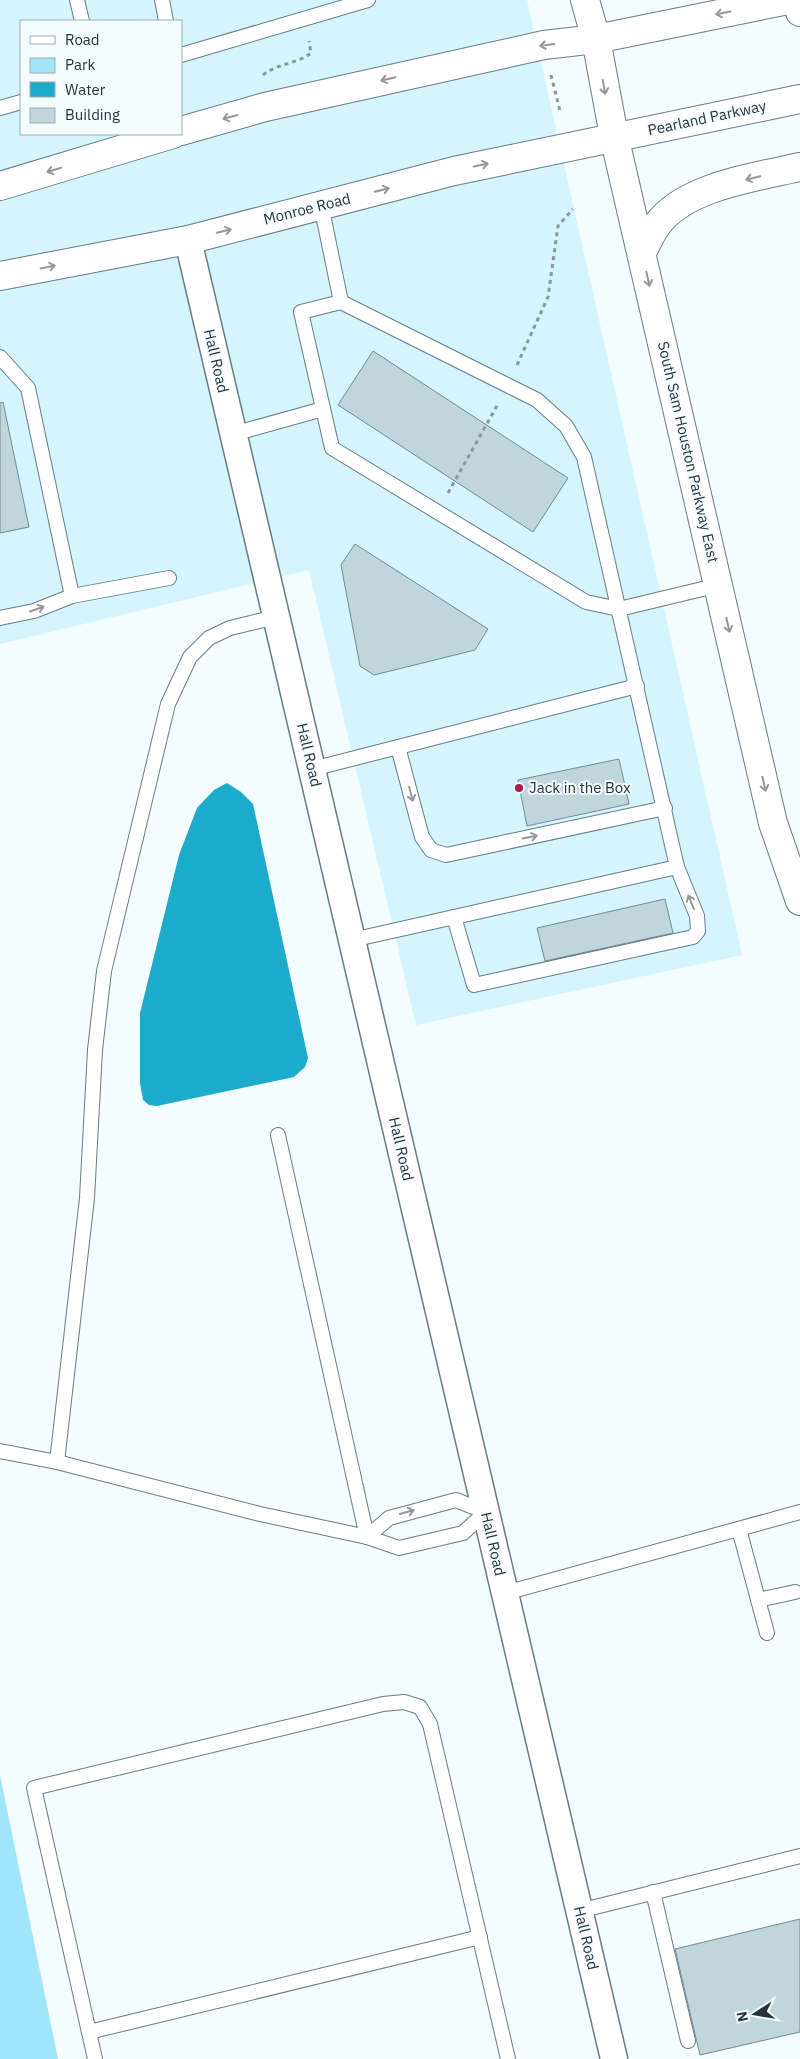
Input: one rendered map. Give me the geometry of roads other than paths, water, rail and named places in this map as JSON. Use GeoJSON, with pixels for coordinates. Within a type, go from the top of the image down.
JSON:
{"type":"FeatureCollection","features":[{"type":"Feature","properties":{"kind":"main road","name":"South Sam Houston Parkway East"},"geometry":{"type":"LineString","coordinates":[[585,0],[596,39],[614,136],[773,823],[800,901]]}},
{"type":"Feature","properties":{"kind":"main road"},"geometry":{"type":"LineString","coordinates":[[182,132],[265,107],[544,45],[596,39],[788,0]]}},
{"type":"Feature","properties":{"kind":"main road"},"geometry":{"type":"LineString","coordinates":[[797,0],[800,12]]}},
{"type":"Feature","properties":{"kind":"main road","name":"Pearland Parkway"},"geometry":{"type":"LineString","coordinates":[[614,136],[800,98]]}},
{"type":"Feature","properties":{"kind":"main road"},"geometry":{"type":"LineString","coordinates":[[0,186],[170,135]]}},
{"type":"Feature","properties":{"kind":"main road","name":"Monroe Road"},"geometry":{"type":"LineString","coordinates":[[0,276],[188,240],[454,171],[614,136]]}},
{"type":"Feature","properties":{"kind":"main road"},"geometry":{"type":"LineString","coordinates":[[642,252],[657,224],[674,207],[717,186],[800,166]]}},
{"type":"Feature","properties":{"kind":"street","name":"Hall Road"},"geometry":{"type":"LineString","coordinates":[[188,240],[614,2059]]}},
{"type":"Feature","properties":{"kind":"lane"},"geometry":{"type":"LineString","coordinates":[[77,0],[82,20]]}},
{"type":"Feature","properties":{"kind":"lane"},"geometry":{"type":"LineString","coordinates":[[162,0],[166,20]]}},
{"type":"Feature","properties":{"kind":"lane"},"geometry":{"type":"LineString","coordinates":[[182,55],[368,0]]}},
{"type":"Feature","properties":{"kind":"lane"},"geometry":{"type":"LineString","coordinates":[[0,108],[20,102]]}},
{"type":"Feature","properties":{"kind":"lane"},"geometry":{"type":"LineString","coordinates":[[321,206],[341,302]]}},
{"type":"Feature","properties":{"kind":"lane"},"geometry":{"type":"LineString","coordinates":[[454,917],[474,985],[693,937],[698,931],[697,916],[677,867],[665,808],[636,686],[619,609],[584,457],[566,426],[537,400],[341,302],[301,312],[332,448],[586,602],[619,609],[719,585]]}},
{"type":"Feature","properties":{"kind":"lane"},"geometry":{"type":"LineString","coordinates":[[0,357],[28,388],[72,596]]}},
{"type":"Feature","properties":{"kind":"lane"},"geometry":{"type":"LineString","coordinates":[[233,434],[323,409]]}},
{"type":"Feature","properties":{"kind":"lane"},"geometry":{"type":"LineString","coordinates":[[0,618],[34,611],[72,596],[169,578]]}},
{"type":"Feature","properties":{"kind":"lane"},"geometry":{"type":"LineString","coordinates":[[56,1462],[87,1198],[95,1050],[104,971],[168,704],[190,657],[209,638],[230,628],[276,617]]}},
{"type":"Feature","properties":{"kind":"lane"},"geometry":{"type":"LineString","coordinates":[[312,769],[636,686]]}},
{"type":"Feature","properties":{"kind":"lane"},"geometry":{"type":"LineString","coordinates":[[398,747],[422,837],[431,850],[446,855],[665,808]]}},
{"type":"Feature","properties":{"kind":"lane"},"geometry":{"type":"LineString","coordinates":[[352,940],[677,867]]}},
{"type":"Feature","properties":{"kind":"lane"},"geometry":{"type":"LineString","coordinates":[[278,1135],[367,1537]]}},
{"type":"Feature","properties":{"kind":"lane"},"geometry":{"type":"LineString","coordinates":[[0,1450],[56,1462],[260,1514],[367,1537],[399,1548],[463,1533],[486,1512],[456,1500],[389,1518],[367,1537]]}},
{"type":"Feature","properties":{"kind":"lane"},"geometry":{"type":"LineString","coordinates":[[505,1593],[800,1512]]}},
{"type":"Feature","properties":{"kind":"lane"},"geometry":{"type":"LineString","coordinates":[[738,1529],[767,1633]]}},
{"type":"Feature","properties":{"kind":"lane"},"geometry":{"type":"LineString","coordinates":[[758,1600],[795,1592]]}},
{"type":"Feature","properties":{"kind":"lane"},"geometry":{"type":"LineString","coordinates":[[95,2059],[34,1788],[383,1704],[404,1702],[420,1707],[430,1724],[508,2059]]}},
{"type":"Feature","properties":{"kind":"lane"},"geometry":{"type":"LineString","coordinates":[[579,1911],[800,1856]]}},
{"type":"Feature","properties":{"kind":"lane"},"geometry":{"type":"LineString","coordinates":[[653,1892],[688,2041]]}},
{"type":"Feature","properties":{"kind":"lane"},"geometry":{"type":"LineString","coordinates":[[89,2032],[480,1937]]}},
{"type":"Feature","properties":{"kind":"water"},"geometry":{"type":"Polygon","coordinates":[[[227,783],[241,792],[253,804],[308,1058],[305,1067],[294,1077],[157,1106],[149,1105],[143,1100],[140,1083],[140,1013],[179,855],[197,808],[214,790],[227,783]]]}},
{"type":"Feature","properties":{"kind":"place","name":"Jack in the Box"},"geometry":{"type":"Point","coordinates":[519,788]}}]}
